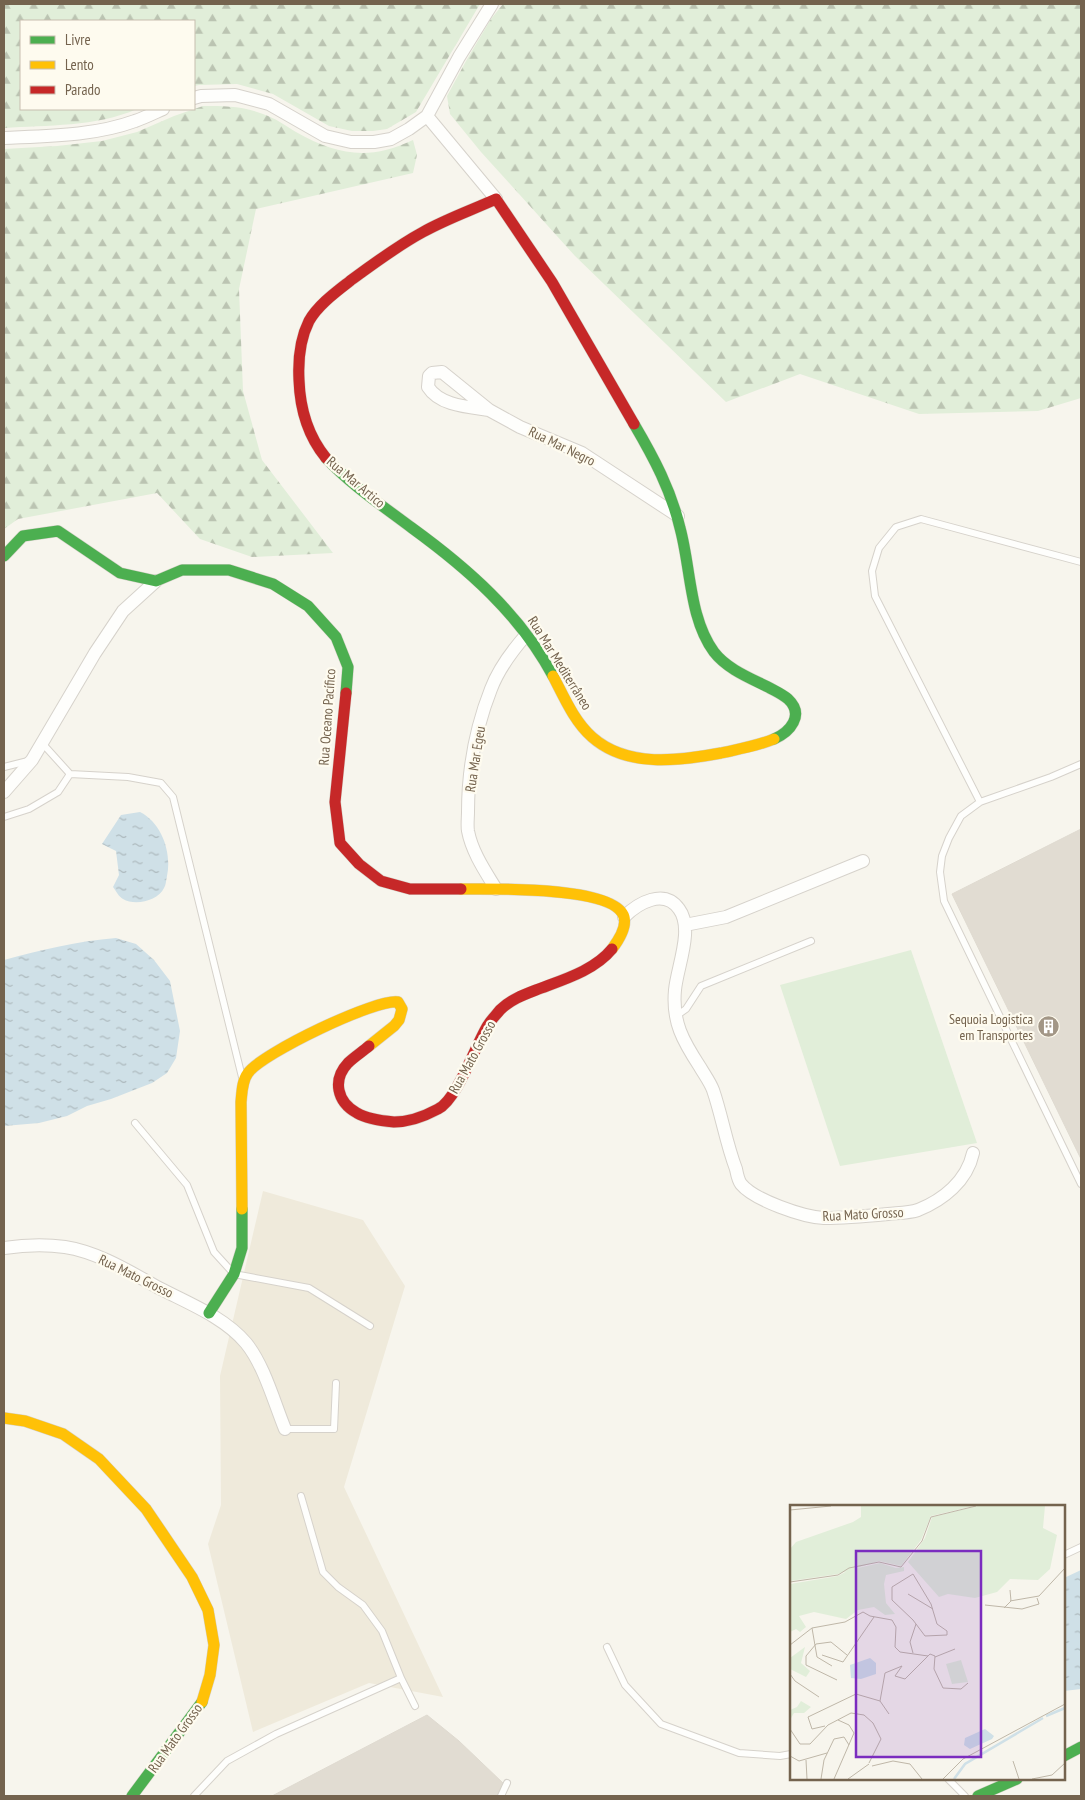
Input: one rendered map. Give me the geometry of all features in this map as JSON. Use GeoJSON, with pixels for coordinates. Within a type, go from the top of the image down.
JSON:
{"type":"FeatureCollection","features":[{"type":"Feature","properties":{"kind":"street"},"geometry":{"type":"LineString","coordinates":[[195,98],[235,95],[269,104],[325,136],[351,142],[374,142],[391,139],[427,116],[458,57],[492,4]]}},
{"type":"Feature","properties":{"kind":"street"},"geometry":{"type":"LineString","coordinates":[[4,138],[56,136],[100,130],[134,122],[161,110]]}},
{"type":"Feature","properties":{"kind":"street"},"geometry":{"type":"LineString","coordinates":[[427,116],[496,199],[552,282],[646,445],[668,486],[678,516]]}},
{"type":"Feature","properties":{"kind":"street","name":"Rua Mar Artico"},"geometry":{"type":"LineString","coordinates":[[486,588],[447,555],[336,469],[320,450],[309,431],[300,398],[298,371],[301,345],[312,316],[345,284],[414,237],[496,199]]}},
{"type":"Feature","properties":{"kind":"street","name":"Rua Mar Negro"},"geometry":{"type":"LineString","coordinates":[[489,410],[451,403],[439,398],[431,391],[427,381],[432,373],[442,372],[489,410],[520,426],[582,453],[678,516]]}},
{"type":"Feature","properties":{"kind":"street","name":"Rua Mar Mediterrâneo"},"geometry":{"type":"LineString","coordinates":[[486,588],[509,612],[526,634],[550,671],[572,712],[584,728],[602,745],[628,756],[659,761],[723,752],[774,739],[788,732],[794,723],[796,710],[793,703],[786,696],[732,668],[715,654],[706,641],[699,622],[678,516]]}},
{"type":"Feature","properties":{"kind":"street"},"geometry":{"type":"LineString","coordinates":[[4,556],[23,536],[39,532],[58,532],[120,573],[156,581]]}},
{"type":"Feature","properties":{"kind":"street","name":"Rua Oceano Pacífico"},"geometry":{"type":"LineString","coordinates":[[156,581],[182,570],[229,570],[273,584],[308,606],[336,637],[348,667],[335,802],[340,843],[359,864],[381,880],[410,889],[496,889],[570,893],[604,900],[618,908],[624,917]]}},
{"type":"Feature","properties":{"kind":"street"},"geometry":{"type":"LineString","coordinates":[[4,792],[32,760],[95,653],[123,611],[156,581]]}},
{"type":"Feature","properties":{"kind":"street","name":"Rua Mar Egeu"},"geometry":{"type":"LineString","coordinates":[[496,889],[477,858],[468,831],[469,787],[481,721],[491,688],[508,656],[526,634]]}},
{"type":"Feature","properties":{"kind":"street"},"geometry":{"type":"LineString","coordinates":[[624,917],[634,907],[644,901],[655,899],[668,900],[678,908],[685,925],[726,917],[863,861]]}},
{"type":"Feature","properties":{"kind":"street","name":"Rua Mato Grosso"},"geometry":{"type":"LineString","coordinates":[[243,1083],[250,1070],[262,1060],[292,1042],[379,1005],[393,1001],[398,1002],[402,1009],[399,1020],[374,1044],[348,1063],[339,1077],[338,1092],[345,1104],[358,1114],[396,1122],[421,1117],[441,1108],[454,1092],[488,1024],[501,1009],[516,998],[570,978],[611,951],[620,937],[624,917]]}},
{"type":"Feature","properties":{"kind":"street","name":"Rua Mato Grosso"},"geometry":{"type":"LineString","coordinates":[[685,925],[686,932],[675,990],[676,1016],[680,1034],[712,1086],[730,1153],[741,1183],[756,1196],[783,1208],[822,1218],[916,1211],[944,1196],[957,1184],[970,1166],[973,1154]]}},
{"type":"Feature","properties":{"kind":"street"},"geometry":{"type":"LineString","coordinates":[[208,1313],[234,1274],[242,1248],[241,1102],[243,1083]]}},
{"type":"Feature","properties":{"kind":"street","name":"Rua Mato Grosso"},"geometry":{"type":"LineString","coordinates":[[4,1248],[29,1245],[65,1247],[91,1254],[208,1313],[229,1327],[246,1342],[258,1360],[285,1429]]}},
{"type":"Feature","properties":{"kind":"street","name":"Rua Mato Grosso"},"geometry":{"type":"LineString","coordinates":[[4,1418],[25,1420],[63,1434],[99,1459],[146,1509],[192,1577],[208,1610],[214,1645],[210,1675],[201,1704],[132,1796]]}},
{"type":"Feature","properties":{"kind":"street"},"geometry":{"type":"LineString","coordinates":[[1065,1755],[1081,1747]]}},
{"type":"Feature","properties":{"kind":"street"},"geometry":{"type":"LineString","coordinates":[[978,1796],[1015,1780]]}},
{"type":"Feature","properties":{"kind":"lane"},"geometry":{"type":"LineString","coordinates":[[980,802],[874,596],[872,571],[880,548],[896,527],[921,519],[1081,562]]}},
{"type":"Feature","properties":{"kind":"lane"},"geometry":{"type":"LineString","coordinates":[[42,743],[70,774],[161,782],[173,798],[243,1083]]}},
{"type":"Feature","properties":{"kind":"lane"},"geometry":{"type":"LineString","coordinates":[[4,767],[32,760]]}},
{"type":"Feature","properties":{"kind":"lane"},"geometry":{"type":"LineString","coordinates":[[1081,764],[1051,777],[980,802],[961,816],[942,856],[940,872],[944,900],[1081,1184]]}},
{"type":"Feature","properties":{"kind":"lane"},"geometry":{"type":"LineString","coordinates":[[4,817],[29,810],[58,792],[70,774]]}},
{"type":"Feature","properties":{"kind":"lane"},"geometry":{"type":"LineString","coordinates":[[676,1016],[686,1009],[701,986],[810,941]]}},
{"type":"Feature","properties":{"kind":"lane"},"geometry":{"type":"LineString","coordinates":[[135,1123],[187,1185],[214,1252],[234,1274],[309,1288],[370,1326]]}},
{"type":"Feature","properties":{"kind":"lane"},"geometry":{"type":"LineString","coordinates":[[285,1429],[334,1429],[336,1383]]}},
{"type":"Feature","properties":{"kind":"lane"},"geometry":{"type":"LineString","coordinates":[[301,1496],[323,1572],[338,1587],[363,1605],[382,1631],[401,1678],[415,1706]]}},
{"type":"Feature","properties":{"kind":"lane"},"geometry":{"type":"LineString","coordinates":[[1065,1555],[1081,1548]]}},
{"type":"Feature","properties":{"kind":"lane"},"geometry":{"type":"LineString","coordinates":[[607,1647],[625,1685],[661,1724],[739,1753],[780,1756],[790,1754]]}},
{"type":"Feature","properties":{"kind":"lane"},"geometry":{"type":"LineString","coordinates":[[194,1796],[227,1761],[276,1734],[401,1678]]}},
{"type":"Feature","properties":{"kind":"lane"},"geometry":{"type":"LineString","coordinates":[[949,1780],[965,1796]]}},
{"type":"Feature","properties":{"kind":"lane"},"geometry":{"type":"LineString","coordinates":[[501,1796],[507,1783]]}},
{"type":"Feature","properties":{"kind":"shaded area"},"geometry":{"type":"Polygon","coordinates":[[[263,1191],[363,1220],[405,1286],[344,1487],[443,1697],[369,1683],[253,1732],[208,1544],[221,1505],[220,1376],[263,1191]]]}},
{"type":"Feature","properties":{"kind":"green space"},"geometry":{"type":"Polygon","coordinates":[[[4,4],[480,4],[416,112],[387,129],[373,131],[352,131],[329,126],[273,94],[237,84],[195,86],[195,20],[20,20],[20,110],[134,110],[88,122],[4,128],[4,4]]]}},
{"type":"Feature","properties":{"kind":"green space"},"geometry":{"type":"Polygon","coordinates":[[[503,4],[1081,4],[1081,398],[1038,411],[919,414],[800,374],[726,402],[575,256],[481,152],[450,114],[447,96],[491,19],[503,4]]]}},
{"type":"Feature","properties":{"kind":"green space"},"geometry":{"type":"Polygon","coordinates":[[[203,106],[218,106],[256,111],[311,140],[339,150],[367,153],[382,151],[413,140],[417,155],[413,173],[256,209],[239,289],[243,391],[262,460],[333,553],[252,557],[200,539],[157,493],[18,519],[4,529],[4,149],[102,141],[137,132],[203,106]]]}},
{"type":"Feature","properties":{"kind":"green space"},"geometry":{"type":"Polygon","coordinates":[[[911,950],[977,1143],[840,1166],[780,985],[911,950]]]}},
{"type":"Feature","properties":{"kind":"water"},"geometry":{"type":"Polygon","coordinates":[[[140,812],[148,817],[160,831],[168,858],[168,867],[165,885],[161,892],[152,899],[134,902],[122,898],[113,887],[119,875],[116,851],[102,844],[121,815],[140,812]]]}},
{"type":"Feature","properties":{"kind":"water"},"geometry":{"type":"Polygon","coordinates":[[[116,938],[136,944],[154,960],[170,981],[180,1031],[176,1058],[167,1073],[152,1083],[87,1106],[67,1116],[39,1123],[4,1126],[4,960],[59,946],[116,938]]]}},
{"type":"Feature","properties":{"kind":"water"},"geometry":{"type":"Polygon","coordinates":[[[1081,1570],[1081,1689],[1065,1691],[1065,1578],[1081,1570]]]}},
{"type":"Feature","properties":{"kind":"building","name":"Sequoia Logistica em Transportes"},"geometry":{"type":"Polygon","coordinates":[[[1081,829],[1081,1159],[952,894],[1081,829]]]}},
{"type":"Feature","properties":{"kind":"building"},"geometry":{"type":"Polygon","coordinates":[[[427,1715],[459,1741],[503,1783],[497,1796],[272,1796],[427,1715]]]}},
{"type":"Feature","properties":{"kind":"traffic: fast"},"geometry":{"type":"LineString","coordinates":[[634,424],[655,462],[672,500],[684,543],[695,608],[706,639],[714,652],[725,663],[781,694],[793,705],[795,711],[793,722],[785,732],[774,739]]}},
{"type":"Feature","properties":{"kind":"traffic: fast"},"geometry":{"type":"LineString","coordinates":[[326,458],[357,486],[453,559],[491,594],[525,632],[553,676]]}},
{"type":"Feature","properties":{"kind":"traffic: fast"},"geometry":{"type":"LineString","coordinates":[[4,556],[23,536],[58,531],[120,573],[156,581],[182,570],[229,570],[273,584],[308,606],[336,637],[348,667],[346,693]]}},
{"type":"Feature","properties":{"kind":"traffic: fast"},"geometry":{"type":"LineString","coordinates":[[209,1313],[234,1274],[242,1248],[242,1209]]}},
{"type":"Feature","properties":{"kind":"traffic: fast"},"geometry":{"type":"LineString","coordinates":[[132,1796],[202,1702]]}},
{"type":"Feature","properties":{"kind":"traffic: fast"},"geometry":{"type":"LineString","coordinates":[[1065,1755],[1081,1747]]}},
{"type":"Feature","properties":{"kind":"traffic: fast"},"geometry":{"type":"LineString","coordinates":[[978,1796],[1015,1780]]}},
{"type":"Feature","properties":{"kind":"traffic: slow"},"geometry":{"type":"LineString","coordinates":[[553,676],[570,708],[586,731],[606,747],[621,754],[637,758],[671,760],[741,749],[774,739]]}},
{"type":"Feature","properties":{"kind":"traffic: slow"},"geometry":{"type":"LineString","coordinates":[[461,889],[550,891],[599,900],[616,907],[624,917],[623,930],[612,949]]}},
{"type":"Feature","properties":{"kind":"traffic: slow"},"geometry":{"type":"LineString","coordinates":[[242,1209],[241,1102],[243,1083],[248,1073],[274,1053],[320,1028],[368,1009],[386,1003],[398,1002],[402,1009],[399,1020],[369,1046]]}},
{"type":"Feature","properties":{"kind":"traffic: slow"},"geometry":{"type":"LineString","coordinates":[[4,1418],[25,1421],[63,1434],[99,1459],[146,1509],[192,1577],[208,1610],[214,1645],[210,1675],[202,1702]]}},
{"type":"Feature","properties":{"kind":"traffic: jam"},"geometry":{"type":"LineString","coordinates":[[496,199],[552,282],[634,424]]}},
{"type":"Feature","properties":{"kind":"traffic: jam"},"geometry":{"type":"LineString","coordinates":[[326,458],[314,441],[306,422],[301,401],[299,358],[309,321],[322,304],[339,290],[404,243],[441,223],[496,199]]}},
{"type":"Feature","properties":{"kind":"traffic: jam"},"geometry":{"type":"LineString","coordinates":[[346,693],[335,802],[340,843],[359,864],[381,881],[410,889],[461,889]]}},
{"type":"Feature","properties":{"kind":"traffic: jam"},"geometry":{"type":"LineString","coordinates":[[369,1046],[348,1063],[340,1076],[339,1090],[345,1103],[361,1115],[380,1120],[400,1122],[422,1116],[438,1109],[452,1095],[488,1025],[504,1006],[522,996],[587,969],[605,957],[612,949]]}},
{"type":"Feature","properties":{"kind":"place","name":"Sequoia Logistica em Transportes"},"geometry":{"type":"Point","coordinates":[1049,1027]}}]}
